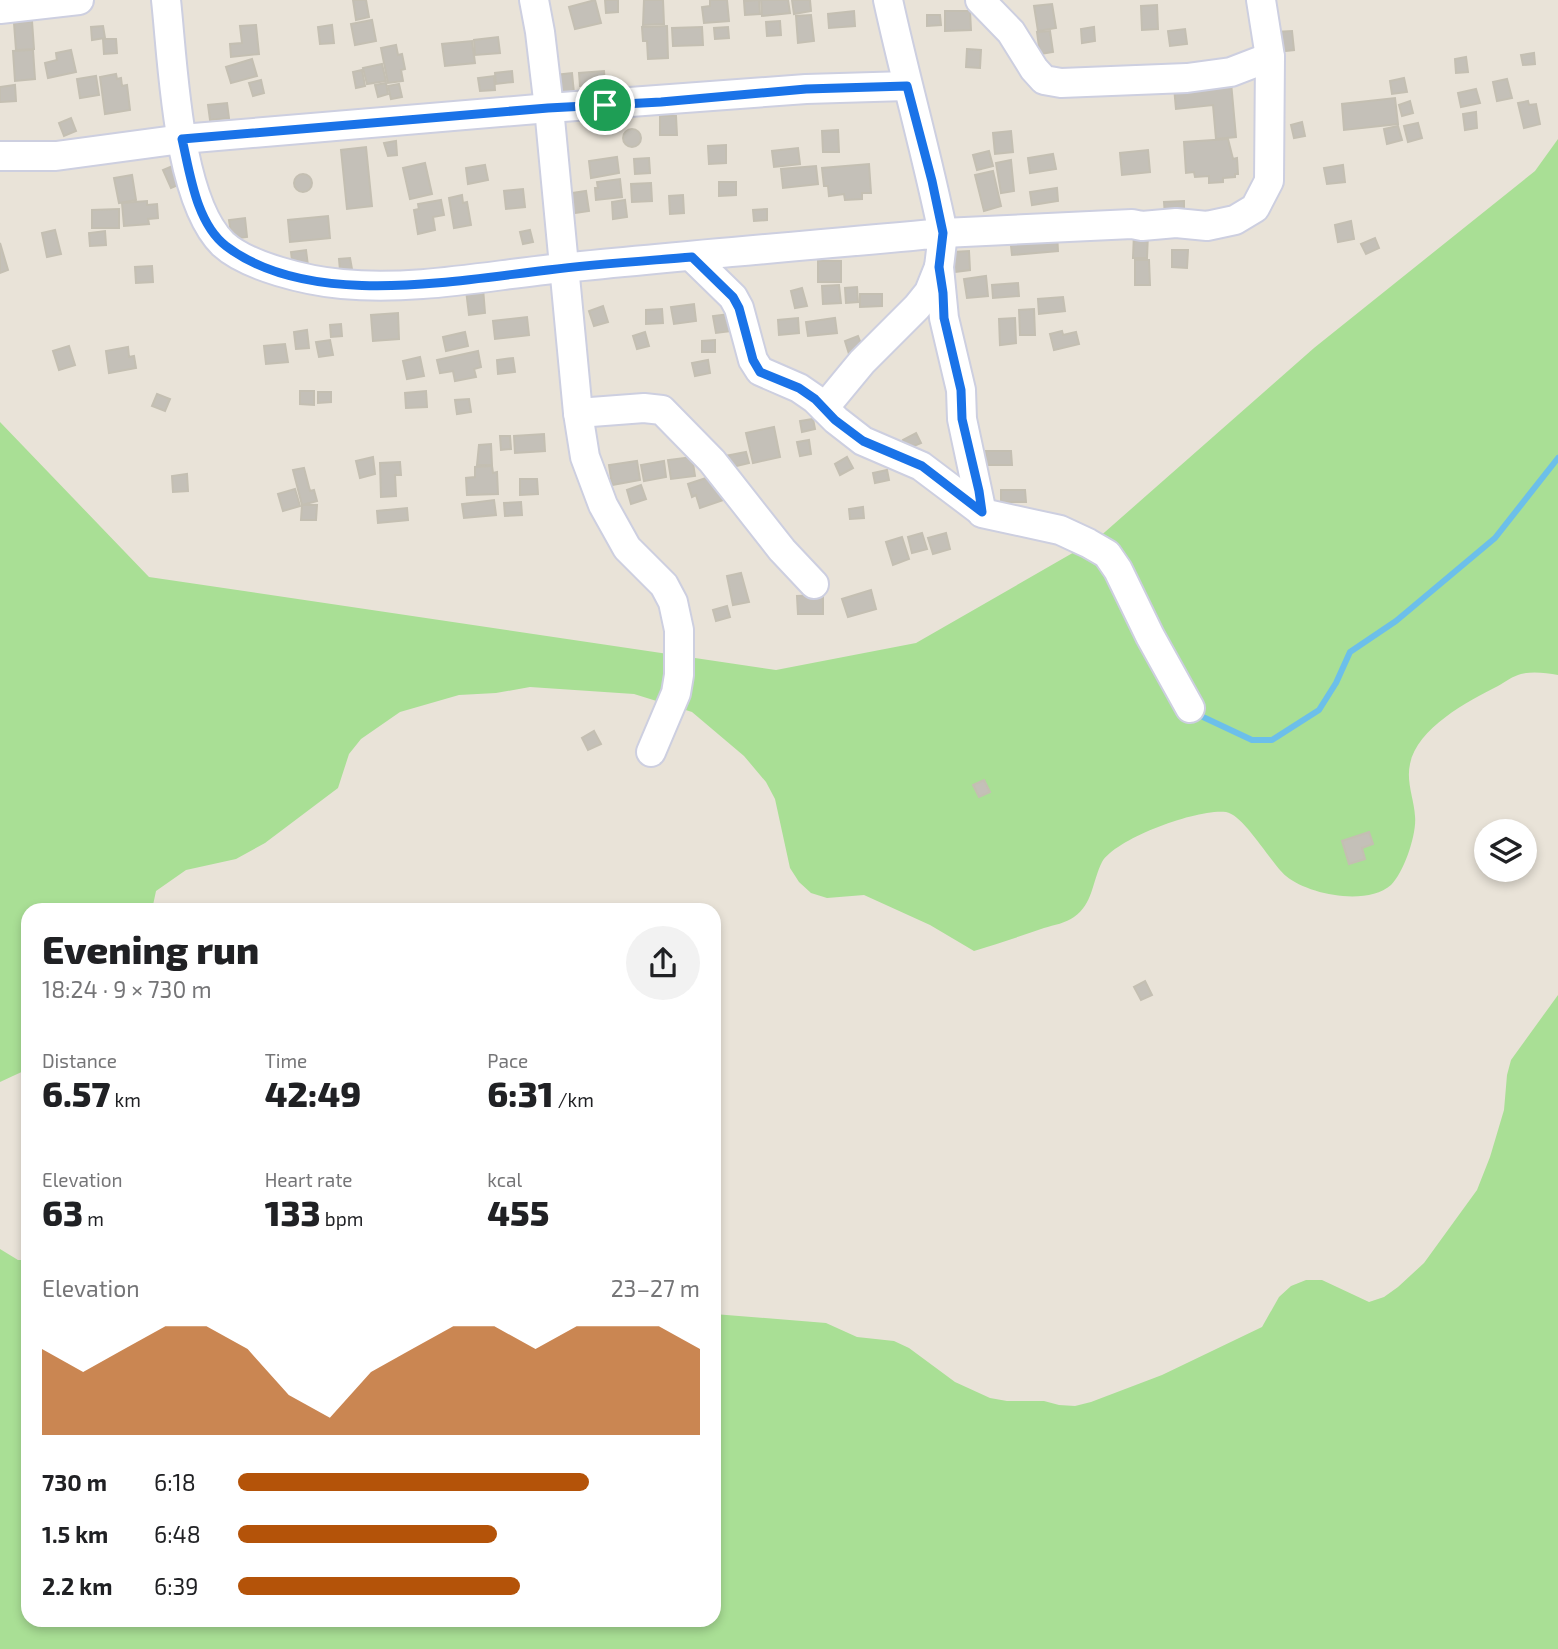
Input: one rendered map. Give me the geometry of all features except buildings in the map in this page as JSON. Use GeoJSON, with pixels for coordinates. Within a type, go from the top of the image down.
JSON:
{"type":"FeatureCollection","features":[{"type":"Feature","properties":{"kind":"street"},"geometry":{"type":"LineString","coordinates":[[0,9],[79,0]]}},
{"type":"Feature","properties":{"kind":"street"},"geometry":{"type":"LineString","coordinates":[[166,0],[182,139],[194,189],[206,222],[224,245],[258,264],[291,276],[342,284],[411,286],[563,268],[943,233],[1132,224],[1142,226],[1177,223],[1207,226],[1235,220],[1255,208],[1269,181],[1270,57],[1261,0]]}},
{"type":"Feature","properties":{"kind":"street"},"geometry":{"type":"LineString","coordinates":[[534,0],[540,32],[563,268],[572,329],[578,413],[586,457],[603,505],[627,548],[664,585],[673,602],[679,630],[679,675],[676,693],[651,752]]}},
{"type":"Feature","properties":{"kind":"street"},"geometry":{"type":"LineString","coordinates":[[824,408],[862,362],[917,307],[929,292],[939,267],[943,233],[888,0]]}},
{"type":"Feature","properties":{"kind":"street"},"geometry":{"type":"LineString","coordinates":[[980,0],[1011,32],[1044,80],[1061,83],[1198,76],[1231,72],[1270,57]]}},
{"type":"Feature","properties":{"kind":"street"},"geometry":{"type":"LineString","coordinates":[[0,156],[56,156],[182,139],[548,108],[661,102],[806,89],[907,86]]}},
{"type":"Feature","properties":{"kind":"street"},"geometry":{"type":"LineString","coordinates":[[692,257],[733,297],[739,308],[756,368],[799,388],[863,441],[922,466],[985,515],[1060,530],[1107,554],[1190,708]]}},
{"type":"Feature","properties":{"kind":"street"},"geometry":{"type":"LineString","coordinates":[[939,267],[944,318],[961,390],[962,419],[982,512]]}},
{"type":"Feature","properties":{"kind":"street"},"geometry":{"type":"LineString","coordinates":[[578,413],[645,408],[662,410],[712,461],[782,550],[814,584]]}},
{"type":"Feature","properties":{"kind":"green space"},"geometry":{"type":"Polygon","coordinates":[[[1558,139],[1558,675],[1535,672],[1515,676],[1445,717],[1422,739],[1409,771],[1415,816],[1412,842],[1396,879],[1381,891],[1368,895],[1338,895],[1323,893],[1296,883],[1286,876],[1241,821],[1226,812],[1213,812],[1159,826],[1110,853],[1102,862],[1085,906],[1071,919],[974,951],[930,925],[864,895],[827,898],[811,893],[799,882],[790,868],[775,799],[766,782],[744,756],[692,712],[634,694],[530,687],[496,693],[459,695],[400,712],[361,739],[349,754],[338,788],[265,843],[236,859],[186,870],[156,891],[153,903],[21,903],[21,1072],[0,1082],[0,422],[149,577],[776,670],[916,643],[1097,539],[1314,348],[1535,171],[1558,139]]]}},
{"type":"Feature","properties":{"kind":"green space"},"geometry":{"type":"Polygon","coordinates":[[[1558,995],[1558,1649],[0,1649],[0,1249],[21,1260],[21,1627],[721,1627],[721,1315],[826,1323],[857,1337],[894,1341],[909,1348],[955,1382],[990,1398],[1075,1406],[1091,1402],[1162,1375],[1262,1327],[1279,1297],[1291,1286],[1306,1280],[1322,1280],[1369,1302],[1384,1297],[1398,1287],[1424,1263],[1477,1190],[1504,1110],[1511,1060],[1558,995]]]}},
{"type":"Feature","properties":{"kind":"waterway"},"geometry":{"type":"LineString","coordinates":[[1203,717],[1252,740],[1272,740],[1319,710],[1336,683],[1350,652],[1396,621],[1495,538],[1558,458]]}},
{"type":"Feature","properties":{"kind":"route"},"geometry":{"type":"LineString","coordinates":[[907,86],[943,233],[939,267],[944,318],[961,390],[962,419],[982,512],[922,466],[863,441],[799,388],[760,372],[753,360],[739,308],[733,297],[692,257],[563,268],[411,286],[342,284],[291,276],[258,264],[224,245],[206,222],[194,189],[182,139],[605,105],[806,89],[907,86]]}}]}
